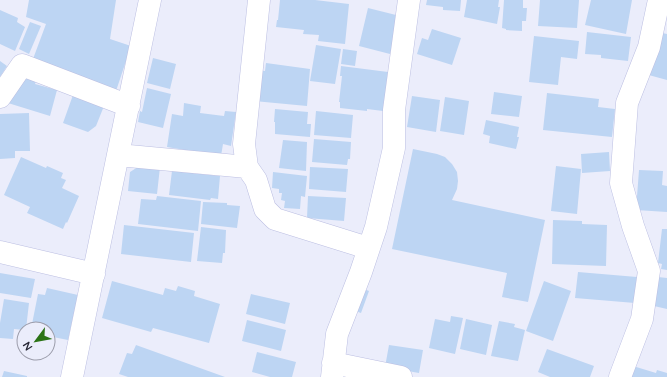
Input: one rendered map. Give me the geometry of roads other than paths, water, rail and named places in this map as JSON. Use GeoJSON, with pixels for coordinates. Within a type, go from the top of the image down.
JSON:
{"type":"FeatureCollection","features":[{"type":"Feature","properties":{"kind":"street"},"geometry":{"type":"LineString","coordinates":[[72,377],[150,0]]}},
{"type":"Feature","properties":{"kind":"street"},"geometry":{"type":"LineString","coordinates":[[259,0],[244,144],[247,167],[256,180],[265,209],[275,219],[368,248]]}},
{"type":"Feature","properties":{"kind":"street"},"geometry":{"type":"LineString","coordinates":[[401,377],[333,370],[337,334],[376,227],[394,148],[394,110],[409,0]]}},
{"type":"Feature","properties":{"kind":"street"},"geometry":{"type":"LineString","coordinates":[[620,377],[642,319],[649,271],[633,226],[621,184],[628,103],[648,47],[659,0]]}},
{"type":"Feature","properties":{"kind":"street"},"geometry":{"type":"LineString","coordinates":[[0,97],[22,65],[129,106]]}},
{"type":"Feature","properties":{"kind":"street"},"geometry":{"type":"LineString","coordinates":[[118,155],[247,167]]}},
{"type":"Feature","properties":{"kind":"street"},"geometry":{"type":"LineString","coordinates":[[0,252],[94,274]]}}]}
